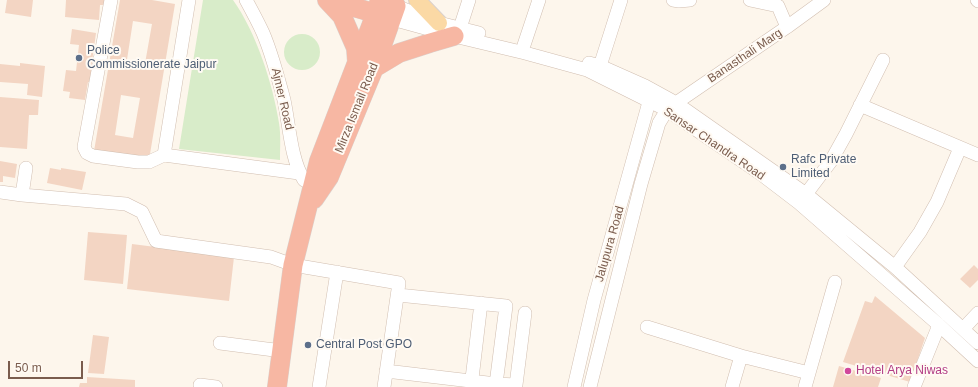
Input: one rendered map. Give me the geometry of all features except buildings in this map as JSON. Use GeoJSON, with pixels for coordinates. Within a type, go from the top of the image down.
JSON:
{"type":"FeatureCollection","features":[{"type":"Feature","properties":{"kind":"highway"},"geometry":{"type":"LineString","coordinates":[[327,0],[387,6]]}},
{"type":"Feature","properties":{"kind":"highway"},"geometry":{"type":"LineString","coordinates":[[327,0],[342,16],[356,48],[366,65],[457,32]]}},
{"type":"Feature","properties":{"kind":"highway","name":"Mirza Ismail Road"},"geometry":{"type":"LineString","coordinates":[[277,387],[293,265],[311,200],[319,161],[366,65],[387,6]]}},
{"type":"Feature","properties":{"kind":"main road"},"geometry":{"type":"LineString","coordinates":[[416,0],[439,23]]}},
{"type":"Feature","properties":{"kind":"street"},"geometry":{"type":"LineString","coordinates":[[111,0],[84,147],[87,153],[93,156],[138,162],[149,162],[164,155],[299,173]]}},
{"type":"Feature","properties":{"kind":"street"},"geometry":{"type":"LineString","coordinates":[[164,155],[189,0]]}},
{"type":"Feature","properties":{"kind":"street","name":"Ajmer Road"},"geometry":{"type":"LineString","coordinates":[[246,0],[263,33],[275,65],[299,173],[311,200]]}},
{"type":"Feature","properties":{"kind":"street"},"geometry":{"type":"LineString","coordinates":[[457,32],[469,0]]}},
{"type":"Feature","properties":{"kind":"street"},"geometry":{"type":"LineString","coordinates":[[524,45],[539,0]]}},
{"type":"Feature","properties":{"kind":"street"},"geometry":{"type":"LineString","coordinates":[[600,66],[620,0]]}},
{"type":"Feature","properties":{"kind":"street"},"geometry":{"type":"LineString","coordinates":[[673,0],[690,0]]}},
{"type":"Feature","properties":{"kind":"street"},"geometry":{"type":"LineString","coordinates":[[750,0],[778,6],[787,27]]}},
{"type":"Feature","properties":{"kind":"street","name":"Banasthali Marg"},"geometry":{"type":"LineString","coordinates":[[671,107],[787,27],[809,4],[824,0]]}},
{"type":"Feature","properties":{"kind":"street","name":"Sansar Chandra Road"},"geometry":{"type":"LineString","coordinates":[[387,6],[439,23],[457,32],[524,45],[600,66],[645,86],[652,97]]}},
{"type":"Feature","properties":{"kind":"street","name":"Sansar Chandra Road"},"geometry":{"type":"LineString","coordinates":[[387,6],[457,32],[587,70],[652,97],[671,107],[806,194],[895,267],[978,342]]}},
{"type":"Feature","properties":{"kind":"street"},"geometry":{"type":"LineString","coordinates":[[806,194],[831,161],[846,134],[882,60]]}},
{"type":"Feature","properties":{"kind":"street","name":"Jalupura Road"},"geometry":{"type":"LineString","coordinates":[[574,385],[594,300],[652,97]]}},
{"type":"Feature","properties":{"kind":"street"},"geometry":{"type":"LineString","coordinates":[[860,105],[960,148],[978,154]]}},
{"type":"Feature","properties":{"kind":"street","name":"Sansar Chandra Road"},"geometry":{"type":"LineString","coordinates":[[671,107],[792,198],[939,325],[978,361]]}},
{"type":"Feature","properties":{"kind":"street","name":"Jalupura Road"},"geometry":{"type":"LineString","coordinates":[[590,387],[641,184],[659,123],[671,107]]}},
{"type":"Feature","properties":{"kind":"street"},"geometry":{"type":"LineString","coordinates":[[895,267],[920,232],[937,202],[960,148]]}},
{"type":"Feature","properties":{"kind":"street"},"geometry":{"type":"LineString","coordinates":[[22,196],[26,168]]}},
{"type":"Feature","properties":{"kind":"street"},"geometry":{"type":"LineString","coordinates":[[0,192],[22,196],[126,204],[142,212],[156,241],[271,257],[293,265],[399,283],[384,387]]}},
{"type":"Feature","properties":{"kind":"street"},"geometry":{"type":"LineString","coordinates":[[319,387],[337,272]]}},
{"type":"Feature","properties":{"kind":"street"},"geometry":{"type":"LineString","coordinates":[[805,387],[835,282]]}},
{"type":"Feature","properties":{"kind":"street"},"geometry":{"type":"LineString","coordinates":[[398,295],[506,306],[496,385]]}},
{"type":"Feature","properties":{"kind":"street"},"geometry":{"type":"LineString","coordinates":[[472,384],[481,303]]}},
{"type":"Feature","properties":{"kind":"street"},"geometry":{"type":"LineString","coordinates":[[386,371],[472,384],[516,386],[525,313]]}},
{"type":"Feature","properties":{"kind":"street"},"geometry":{"type":"LineString","coordinates":[[963,329],[978,313]]}},
{"type":"Feature","properties":{"kind":"street"},"geometry":{"type":"LineString","coordinates":[[914,387],[939,325]]}},
{"type":"Feature","properties":{"kind":"street"},"geometry":{"type":"LineString","coordinates":[[647,327],[741,356],[809,373]]}},
{"type":"Feature","properties":{"kind":"street"},"geometry":{"type":"LineString","coordinates":[[220,343],[282,351]]}},
{"type":"Feature","properties":{"kind":"street"},"geometry":{"type":"LineString","coordinates":[[732,387],[741,356]]}},
{"type":"Feature","properties":{"kind":"street"},"geometry":{"type":"LineString","coordinates":[[200,385],[216,387]]}},
{"type":"Feature","properties":{"kind":"street"},"geometry":{"type":"LineString","coordinates":[[574,385],[590,387]]}},
{"type":"Feature","properties":{"kind":"green space"},"geometry":{"type":"Polygon","coordinates":[[[203,0],[233,0],[249,27],[273,92],[280,128],[280,160],[179,149],[203,0]]]}},
{"type":"Feature","properties":{"kind":"green space"},"geometry":{"type":"Polygon","coordinates":[[[306,34],[315,39],[319,45],[319,59],[315,65],[306,70],[298,70],[289,65],[285,59],[284,48],[289,39],[295,35],[306,34]]]}},
{"type":"Feature","properties":{"kind":"place","name":"Police Commissionerate Jaipur"},"geometry":{"type":"Point","coordinates":[79,58]}},
{"type":"Feature","properties":{"kind":"place","name":"Rafc Private Limited"},"geometry":{"type":"Point","coordinates":[783,167]}},
{"type":"Feature","properties":{"kind":"place","name":"Central Post GPO"},"geometry":{"type":"Point","coordinates":[308,345]}},
{"type":"Feature","properties":{"kind":"place","name":"Hotel Arya Niwas"},"geometry":{"type":"Point","coordinates":[848,371]}}]}
